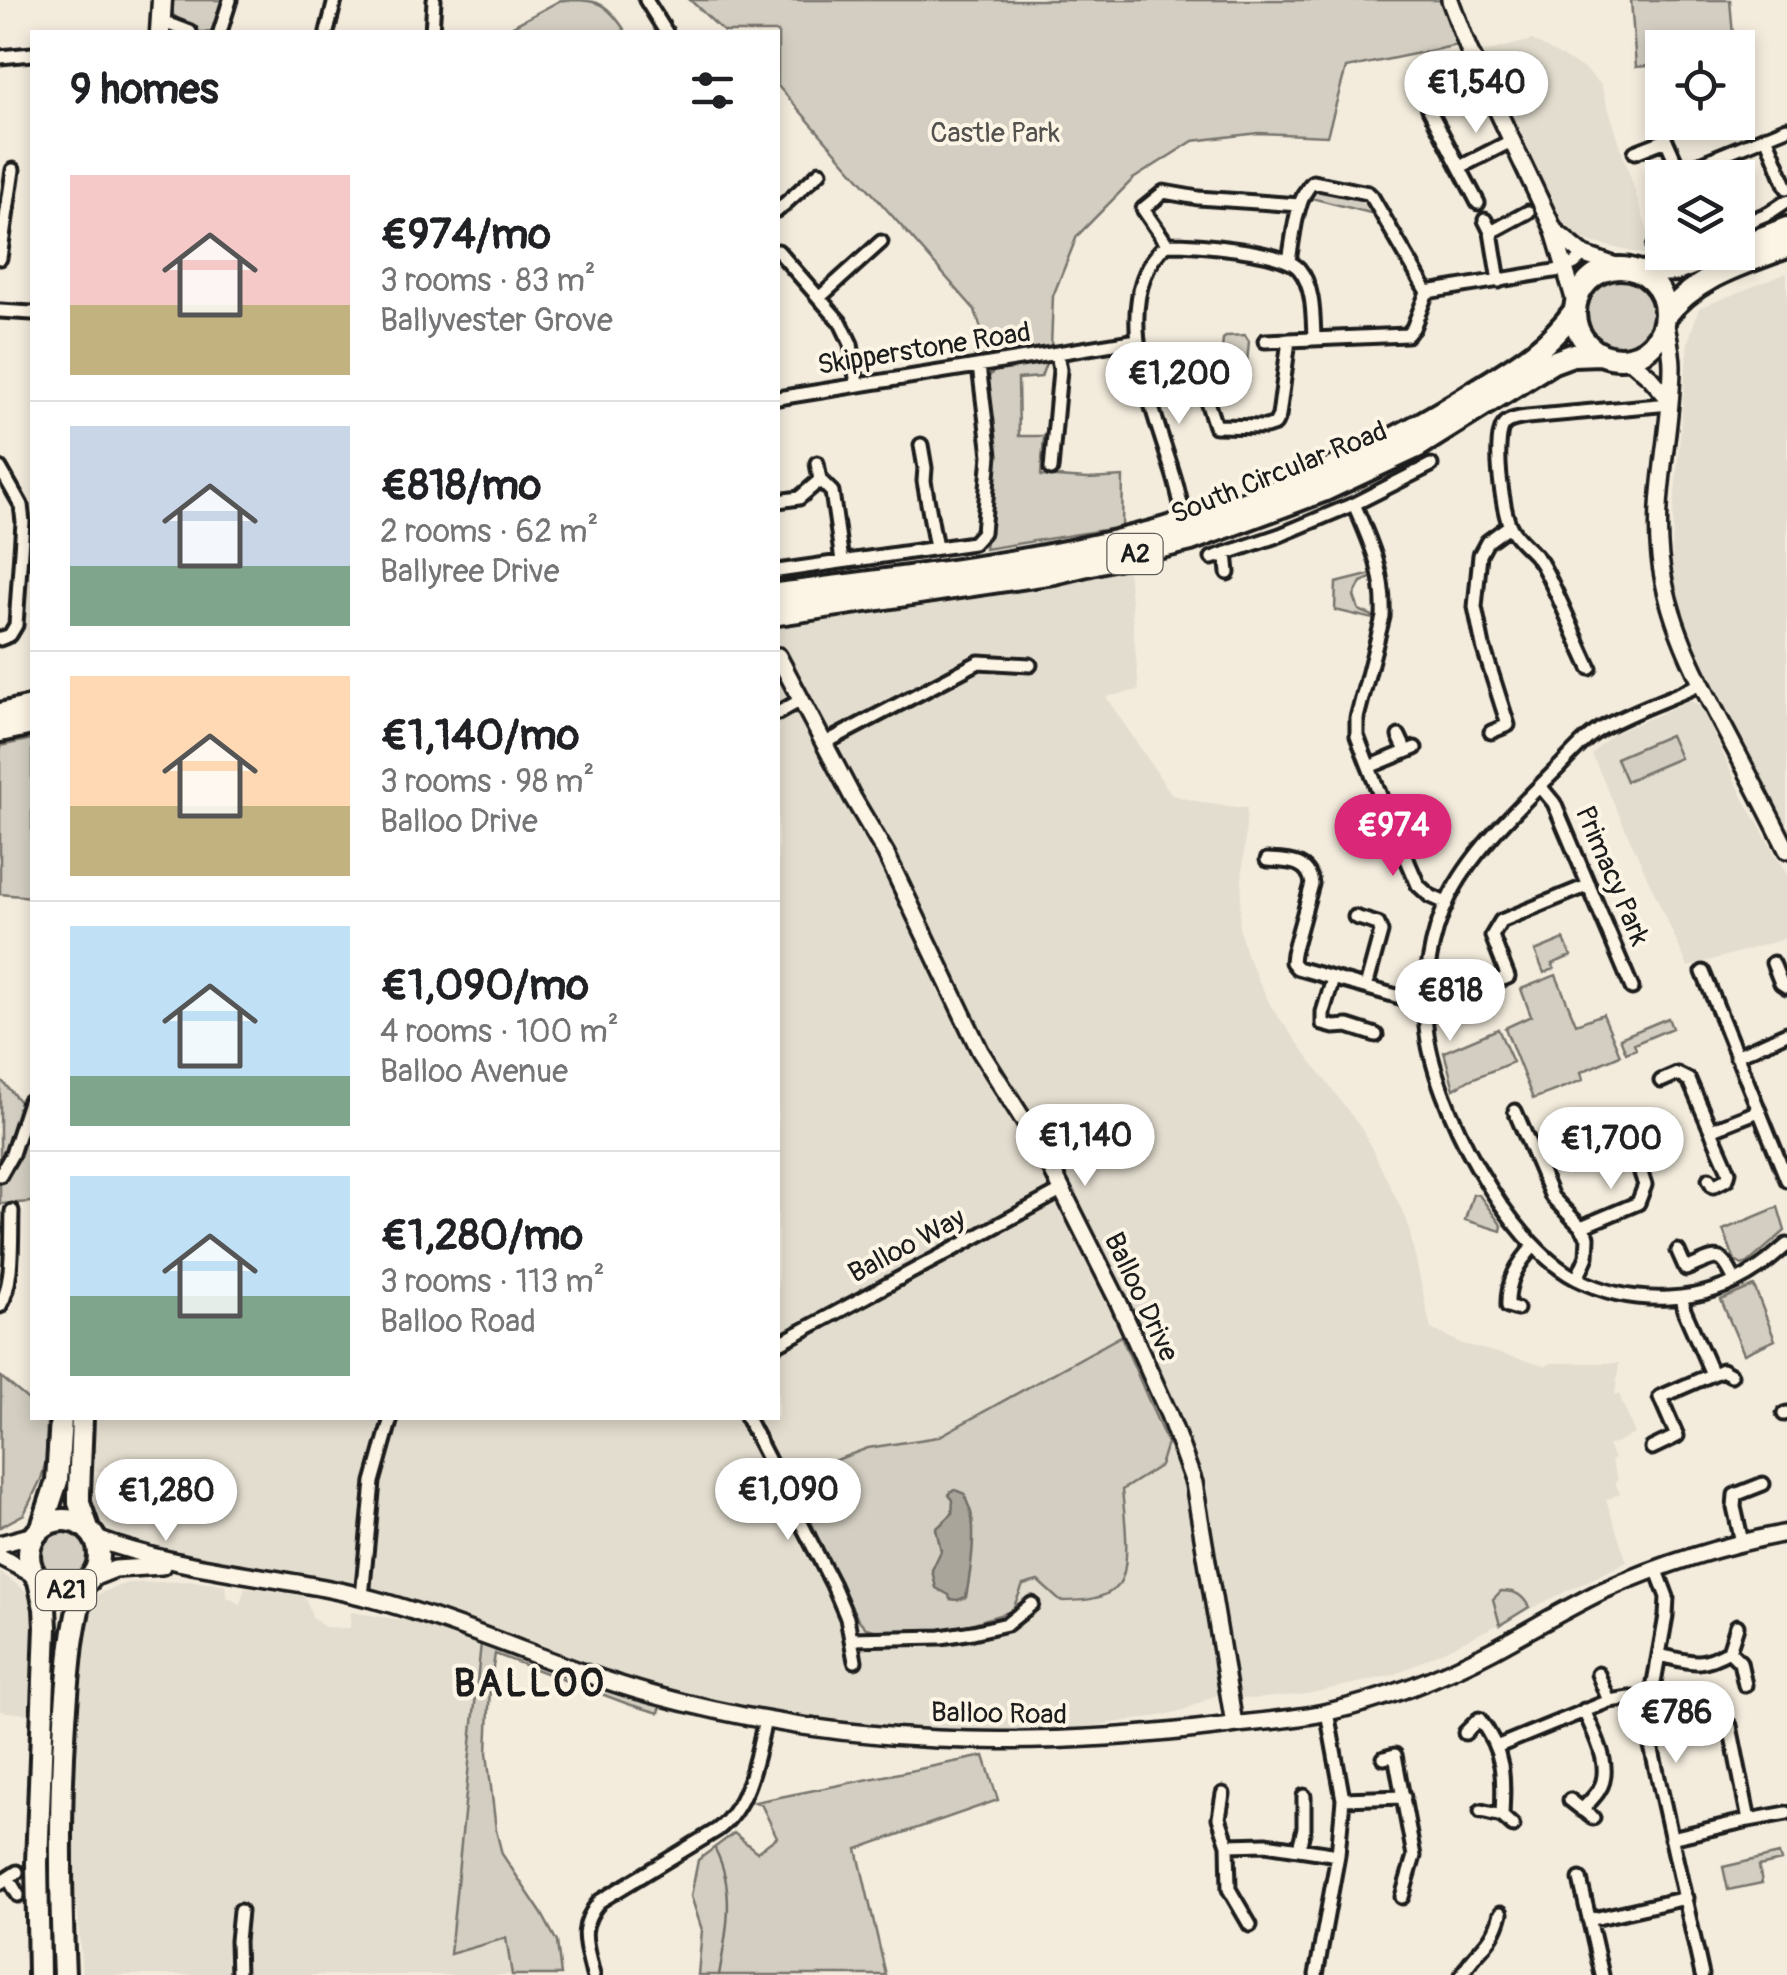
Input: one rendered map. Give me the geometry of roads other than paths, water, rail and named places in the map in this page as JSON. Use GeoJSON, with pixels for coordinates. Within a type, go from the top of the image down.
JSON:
{"type":"FeatureCollection","features":[{"type":"Feature","properties":{"kind":"highway"},"geometry":{"type":"LineString","coordinates":[[1755,241],[1787,228]]}},
{"type":"Feature","properties":{"kind":"highway"},"geometry":{"type":"LineString","coordinates":[[1628,358],[1652,345],[1677,301],[1694,287],[1787,247]]}},
{"type":"Feature","properties":{"kind":"highway","name":"A2"},"geometry":{"type":"LineString","coordinates":[[1576,307],[1580,292],[1599,274],[1612,269],[1645,270]]}},
{"type":"Feature","properties":{"kind":"highway"},"geometry":{"type":"LineString","coordinates":[[1632,270],[1656,286],[1665,306],[1665,319]]}},
{"type":"Feature","properties":{"kind":"highway"},"geometry":{"type":"LineString","coordinates":[[1576,307],[1581,336],[1600,354]]}},
{"type":"Feature","properties":{"kind":"highway","name":"South Circular Road"},"geometry":{"type":"LineString","coordinates":[[780,594],[1188,531],[1364,454],[1432,418],[1539,350],[1559,332],[1576,307]]}},
{"type":"Feature","properties":{"kind":"highway","name":"A2"},"geometry":{"type":"LineString","coordinates":[[1600,354],[1628,358]]}},
{"type":"Feature","properties":{"kind":"highway","name":"South Circular Road"},"geometry":{"type":"LineString","coordinates":[[780,614],[1054,573],[1323,491],[1416,447],[1553,362],[1600,354]]}},
{"type":"Feature","properties":{"kind":"highway"},"geometry":{"type":"LineString","coordinates":[[0,714],[30,707]]}},
{"type":"Feature","properties":{"kind":"highway"},"geometry":{"type":"LineString","coordinates":[[0,731],[30,724]]}},
{"type":"Feature","properties":{"kind":"highway","name":"A21"},"geometry":{"type":"LineString","coordinates":[[40,1975],[37,1844],[46,1608],[28,1557],[57,1481],[61,1420]]}},
{"type":"Feature","properties":{"kind":"highway","name":"A21"},"geometry":{"type":"LineString","coordinates":[[64,1975],[62,1884],[71,1650],[86,1582],[98,1565],[99,1556],[79,1503],[82,1420]]}},
{"type":"Feature","properties":{"kind":"highway","name":"A21"},"geometry":{"type":"LineString","coordinates":[[38,1531],[61,1520],[71,1521],[92,1534]]}},
{"type":"Feature","properties":{"kind":"highway","name":"A21"},"geometry":{"type":"LineString","coordinates":[[36,1577],[60,1591],[86,1582]]}},
{"type":"Feature","properties":{"kind":"main road"},"geometry":{"type":"LineString","coordinates":[[161,27],[162,0]]}},
{"type":"Feature","properties":{"kind":"street"},"geometry":{"type":"LineString","coordinates":[[221,30],[230,0]]}},
{"type":"Feature","properties":{"kind":"street"},"geometry":{"type":"LineString","coordinates":[[327,30],[335,0]]}},
{"type":"Feature","properties":{"kind":"street"},"geometry":{"type":"LineString","coordinates":[[432,30],[434,0]]}},
{"type":"Feature","properties":{"kind":"street"},"geometry":{"type":"LineString","coordinates":[[646,0],[665,30]]}},
{"type":"Feature","properties":{"kind":"street"},"geometry":{"type":"LineString","coordinates":[[1450,0],[1468,48],[1552,228],[1576,307]]}},
{"type":"Feature","properties":{"kind":"street"},"geometry":{"type":"LineString","coordinates":[[0,57],[30,54]]}},
{"type":"Feature","properties":{"kind":"street"},"geometry":{"type":"LineString","coordinates":[[1459,87],[1422,87],[1429,109],[1478,204]]}},
{"type":"Feature","properties":{"kind":"street"},"geometry":{"type":"LineString","coordinates":[[1714,160],[1787,128]]}},
{"type":"Feature","properties":{"kind":"street"},"geometry":{"type":"LineString","coordinates":[[1766,136],[1787,188]]}},
{"type":"Feature","properties":{"kind":"street"},"geometry":{"type":"LineString","coordinates":[[1634,152],[1671,138],[1678,160]]}},
{"type":"Feature","properties":{"kind":"street"},"geometry":{"type":"LineString","coordinates":[[1460,167],[1511,142]]}},
{"type":"Feature","properties":{"kind":"street"},"geometry":{"type":"LineString","coordinates":[[0,258],[13,170]]}},
{"type":"Feature","properties":{"kind":"street"},"geometry":{"type":"LineString","coordinates":[[780,208],[820,172]]}},
{"type":"Feature","properties":{"kind":"street"},"geometry":{"type":"LineString","coordinates":[[1289,260],[1300,206],[1306,188],[1313,182],[1368,194],[1427,292]]}},
{"type":"Feature","properties":{"kind":"street"},"geometry":{"type":"LineString","coordinates":[[1167,244],[1143,209],[1164,192],[1300,206]]}},
{"type":"Feature","properties":{"kind":"street"},"geometry":{"type":"LineString","coordinates":[[1755,219],[1787,201]]}},
{"type":"Feature","properties":{"kind":"street"},"geometry":{"type":"LineString","coordinates":[[1499,281],[1488,226],[1528,212]]}},
{"type":"Feature","properties":{"kind":"street"},"geometry":{"type":"LineString","coordinates":[[1552,228],[1584,255],[1632,270]]}},
{"type":"Feature","properties":{"kind":"street"},"geometry":{"type":"LineString","coordinates":[[819,298],[881,242]]}},
{"type":"Feature","properties":{"kind":"street"},"geometry":{"type":"LineString","coordinates":[[1188,531],[1150,407],[1138,340],[1143,280],[1153,256],[1167,244],[1224,248],[1289,260],[1300,269],[1310,292],[1314,338]]}},
{"type":"Feature","properties":{"kind":"street"},"geometry":{"type":"LineString","coordinates":[[780,252],[849,336],[856,386]]}},
{"type":"Feature","properties":{"kind":"street"},"geometry":{"type":"LineString","coordinates":[[1427,292],[1564,269],[1584,255]]}},
{"type":"Feature","properties":{"kind":"street"},"geometry":{"type":"LineString","coordinates":[[780,270],[788,262]]}},
{"type":"Feature","properties":{"kind":"street"},"geometry":{"type":"LineString","coordinates":[[1265,341],[1401,337],[1413,328],[1427,292]]}},
{"type":"Feature","properties":{"kind":"street"},"geometry":{"type":"LineString","coordinates":[[0,310],[30,313]]}},
{"type":"Feature","properties":{"kind":"street"},"geometry":{"type":"LineString","coordinates":[[1665,319],[1672,364],[1658,497],[1666,594],[1700,684],[1787,850]]}},
{"type":"Feature","properties":{"kind":"street","name":"Skipperstone Road"},"geometry":{"type":"LineString","coordinates":[[780,398],[1138,340]]}},
{"type":"Feature","properties":{"kind":"street"},"geometry":{"type":"LineString","coordinates":[[1144,381],[1200,380],[1215,426],[1266,427],[1279,416],[1290,340]]}},
{"type":"Feature","properties":{"kind":"street"},"geometry":{"type":"LineString","coordinates":[[1050,469],[1060,370],[1057,353]]}},
{"type":"Feature","properties":{"kind":"street"},"geometry":{"type":"LineString","coordinates":[[1628,358],[1670,402]]}},
{"type":"Feature","properties":{"kind":"street"},"geometry":{"type":"LineString","coordinates":[[780,571],[973,543],[983,532],[990,455],[979,366]]}},
{"type":"Feature","properties":{"kind":"street"},"geometry":{"type":"LineString","coordinates":[[1590,668],[1540,561],[1509,526],[1501,479],[1501,429],[1506,422],[1527,417],[1670,402]]}},
{"type":"Feature","properties":{"kind":"street"},"geometry":{"type":"LineString","coordinates":[[921,445],[936,548]]}},
{"type":"Feature","properties":{"kind":"street"},"geometry":{"type":"LineString","coordinates":[[816,463],[820,480],[832,492],[842,562]]}},
{"type":"Feature","properties":{"kind":"street"},"geometry":{"type":"LineString","coordinates":[[1212,558],[1354,504],[1430,465]]}},
{"type":"Feature","properties":{"kind":"street"},"geometry":{"type":"LineString","coordinates":[[0,468],[21,505],[27,556],[16,625],[10,635],[0,639]]}},
{"type":"Feature","properties":{"kind":"street"},"geometry":{"type":"LineString","coordinates":[[780,501],[799,498],[820,480]]}},
{"type":"Feature","properties":{"kind":"street"},"geometry":{"type":"LineString","coordinates":[[1354,504],[1376,555],[1383,605],[1357,718],[1357,736],[1418,884],[1430,896],[1446,903]]}},
{"type":"Feature","properties":{"kind":"street"},"geometry":{"type":"LineString","coordinates":[[1491,732],[1508,725],[1475,606],[1480,555],[1487,542],[1509,526]]}},
{"type":"Feature","properties":{"kind":"street"},"geometry":{"type":"LineString","coordinates":[[1226,553],[1228,573]]}},
{"type":"Feature","properties":{"kind":"street","name":"Balloo Drive"},"geometry":{"type":"LineString","coordinates":[[780,660],[886,854],[980,1051],[1040,1148],[1118,1300],[1169,1415],[1194,1483],[1234,1724]]}},
{"type":"Feature","properties":{"kind":"street"},"geometry":{"type":"LineString","coordinates":[[824,744],[978,662],[1030,665]]}},
{"type":"Feature","properties":{"kind":"street"},"geometry":{"type":"LineString","coordinates":[[1700,684],[1598,731],[1540,786],[1460,876],[1446,903],[1431,952],[1426,1000],[1430,1047],[1444,1095],[1471,1158],[1534,1246],[1577,1279],[1617,1294],[1681,1298],[1736,1281],[1787,1245]]}},
{"type":"Feature","properties":{"kind":"street"},"geometry":{"type":"LineString","coordinates":[[780,711],[801,700]]}},
{"type":"Feature","properties":{"kind":"street"},"geometry":{"type":"LineString","coordinates":[[1369,768],[1410,750],[1399,736]]}},
{"type":"Feature","properties":{"kind":"street","name":"Primacy Park"},"geometry":{"type":"LineString","coordinates":[[1540,786],[1554,802],[1632,988]]}},
{"type":"Feature","properties":{"kind":"street"},"geometry":{"type":"LineString","coordinates":[[1268,860],[1289,861],[1311,873],[1312,884],[1292,962],[1297,968],[1407,999],[1426,1000]]}},
{"type":"Feature","properties":{"kind":"street"},"geometry":{"type":"LineString","coordinates":[[1474,990],[1508,977],[1492,936],[1502,921],[1589,885]]}},
{"type":"Feature","properties":{"kind":"street"},"geometry":{"type":"LineString","coordinates":[[1356,917],[1378,924],[1381,932],[1366,987]]}},
{"type":"Feature","properties":{"kind":"street"},"geometry":{"type":"LineString","coordinates":[[1773,963],[1787,987]]}},
{"type":"Feature","properties":{"kind":"street"},"geometry":{"type":"LineString","coordinates":[[1703,972],[1758,1110],[1784,1163],[1787,1180]]}},
{"type":"Feature","properties":{"kind":"street"},"geometry":{"type":"LineString","coordinates":[[1334,979],[1323,1024],[1348,1026],[1376,1035]]}},
{"type":"Feature","properties":{"kind":"street"},"geometry":{"type":"LineString","coordinates":[[1736,1056],[1787,1033]]}},
{"type":"Feature","properties":{"kind":"street"},"geometry":{"type":"LineString","coordinates":[[1660,1081],[1678,1074],[1689,1080],[1728,1172],[1726,1180],[1713,1186],[1710,1179]]}},
{"type":"Feature","properties":{"kind":"street"},"geometry":{"type":"LineString","coordinates":[[0,1174],[12,1154],[30,1101]]}},
{"type":"Feature","properties":{"kind":"street"},"geometry":{"type":"LineString","coordinates":[[1711,1130],[1758,1110]]}},
{"type":"Feature","properties":{"kind":"street"},"geometry":{"type":"LineString","coordinates":[[1515,1111],[1548,1191],[1588,1237],[1589,1249],[1577,1279]]}},
{"type":"Feature","properties":{"kind":"street"},"geometry":{"type":"LineString","coordinates":[[1581,1226],[1638,1203],[1645,1185],[1634,1152]]}},
{"type":"Feature","properties":{"kind":"street","name":"Balloo Way"},"geometry":{"type":"LineString","coordinates":[[780,1343],[1061,1192]]}},
{"type":"Feature","properties":{"kind":"street"},"geometry":{"type":"LineString","coordinates":[[0,1306],[8,1279],[12,1216],[28,1222]]}},
{"type":"Feature","properties":{"kind":"street"},"geometry":{"type":"LineString","coordinates":[[1517,1309],[1508,1306],[1508,1295],[1516,1266],[1534,1246]]}},
{"type":"Feature","properties":{"kind":"street"},"geometry":{"type":"LineString","coordinates":[[1678,1251],[1686,1268],[1714,1257],[1722,1258],[1736,1281]]}},
{"type":"Feature","properties":{"kind":"street"},"geometry":{"type":"LineString","coordinates":[[1681,1298],[1712,1374]]}},
{"type":"Feature","properties":{"kind":"street"},"geometry":{"type":"LineString","coordinates":[[1652,1448],[1677,1436],[1660,1396],[1722,1370],[1731,1375]]}},
{"type":"Feature","properties":{"kind":"street"},"geometry":{"type":"LineString","coordinates":[[362,1597],[374,1482],[390,1420]]}},
{"type":"Feature","properties":{"kind":"street"},"geometry":{"type":"LineString","coordinates":[[749,1420],[833,1585],[847,1618],[855,1661]]}},
{"type":"Feature","properties":{"kind":"street"},"geometry":{"type":"LineString","coordinates":[[1742,1542],[1734,1496],[1763,1484]]}},
{"type":"Feature","properties":{"kind":"street"},"geometry":{"type":"LineString","coordinates":[[0,1544],[38,1531]]}},
{"type":"Feature","properties":{"kind":"street","name":"Balloo Road"},"geometry":{"type":"LineString","coordinates":[[92,1534],[142,1555],[362,1597],[481,1634],[615,1683],[717,1711],[866,1734],[1002,1742],[1092,1740],[1327,1712],[1366,1702],[1426,1682],[1656,1568],[1787,1533]]}},
{"type":"Feature","properties":{"kind":"street"},"geometry":{"type":"LineString","coordinates":[[0,1557],[36,1577]]}},
{"type":"Feature","properties":{"kind":"street","name":"Balloo Road"},"geometry":{"type":"LineString","coordinates":[[86,1582],[137,1566],[196,1566]]}},
{"type":"Feature","properties":{"kind":"street"},"geometry":{"type":"LineString","coordinates":[[1656,1568],[1667,1597],[1650,1700],[1652,1746],[1702,1975]]}},
{"type":"Feature","properties":{"kind":"street"},"geometry":{"type":"LineString","coordinates":[[852,1639],[941,1637],[973,1632],[1008,1624],[1032,1604]]}},
{"type":"Feature","properties":{"kind":"street"},"geometry":{"type":"LineString","coordinates":[[1659,1656],[1703,1663],[1729,1651],[1737,1626]]}},
{"type":"Feature","properties":{"kind":"street"},"geometry":{"type":"LineString","coordinates":[[1729,1651],[1740,1662],[1745,1685]]}},
{"type":"Feature","properties":{"kind":"street"},"geometry":{"type":"LineString","coordinates":[[1582,1679],[1601,1672],[1609,1701]]}},
{"type":"Feature","properties":{"kind":"street"},"geometry":{"type":"LineString","coordinates":[[1496,1746],[1609,1701],[1650,1700]]}},
{"type":"Feature","properties":{"kind":"street"},"geometry":{"type":"LineString","coordinates":[[1570,1800],[1588,1814],[1601,1788],[1604,1769],[1584,1710]]}},
{"type":"Feature","properties":{"kind":"street"},"geometry":{"type":"LineString","coordinates":[[1316,1975],[1344,1799],[1327,1712]]}},
{"type":"Feature","properties":{"kind":"street"},"geometry":{"type":"LineString","coordinates":[[1466,1733],[1479,1719],[1496,1746],[1504,1777],[1502,1816]]}},
{"type":"Feature","properties":{"kind":"street"},"geometry":{"type":"LineString","coordinates":[[592,1975],[584,1938],[590,1913],[600,1902],[717,1830],[733,1816],[749,1782],[765,1720]]}},
{"type":"Feature","properties":{"kind":"street"},"geometry":{"type":"LineString","coordinates":[[1730,1726],[1748,1820]]}},
{"type":"Feature","properties":{"kind":"street"},"geometry":{"type":"LineString","coordinates":[[1384,1758],[1395,1755],[1414,1856],[1402,1897]]}},
{"type":"Feature","properties":{"kind":"street"},"geometry":{"type":"LineString","coordinates":[[1223,1794],[1220,1818],[1228,1846],[1228,1889],[1250,1925]]}},
{"type":"Feature","properties":{"kind":"street"},"geometry":{"type":"LineString","coordinates":[[1299,1848],[1304,1828],[1304,1796]]}},
{"type":"Feature","properties":{"kind":"street"},"geometry":{"type":"LineString","coordinates":[[1344,1799],[1404,1797]]}},
{"type":"Feature","properties":{"kind":"street"},"geometry":{"type":"LineString","coordinates":[[1481,1811],[1502,1816],[1513,1826]]}},
{"type":"Feature","properties":{"kind":"street"},"geometry":{"type":"LineString","coordinates":[[1671,1838],[1787,1814]]}},
{"type":"Feature","properties":{"kind":"street"},"geometry":{"type":"LineString","coordinates":[[1228,1846],[1266,1844],[1338,1855]]}},
{"type":"Feature","properties":{"kind":"street"},"geometry":{"type":"LineString","coordinates":[[8,1878],[18,1895]]}},
{"type":"Feature","properties":{"kind":"street"},"geometry":{"type":"LineString","coordinates":[[1580,1879],[1602,1975]]}},
{"type":"Feature","properties":{"kind":"street"},"geometry":{"type":"LineString","coordinates":[[1589,1920],[1686,1898]]}},
{"type":"Feature","properties":{"kind":"street"},"geometry":{"type":"LineString","coordinates":[[238,1975],[240,1912]]}},
{"type":"Feature","properties":{"kind":"street"},"geometry":{"type":"LineString","coordinates":[[1462,1975],[1494,1935],[1501,1912]]}},
{"type":"Feature","properties":{"kind":"waterway"},"geometry":{"type":"LineString","coordinates":[[715,1849],[728,1895],[719,1975]]}},
{"type":"Feature","properties":{"kind":"district","name":"BALLOO"},"geometry":{"type":"Point","coordinates":[530,1684]}},
{"type":"Feature","properties":{"kind":"park label","name":"Castle Park"},"geometry":{"type":"Point","coordinates":[995,133]}}]}
